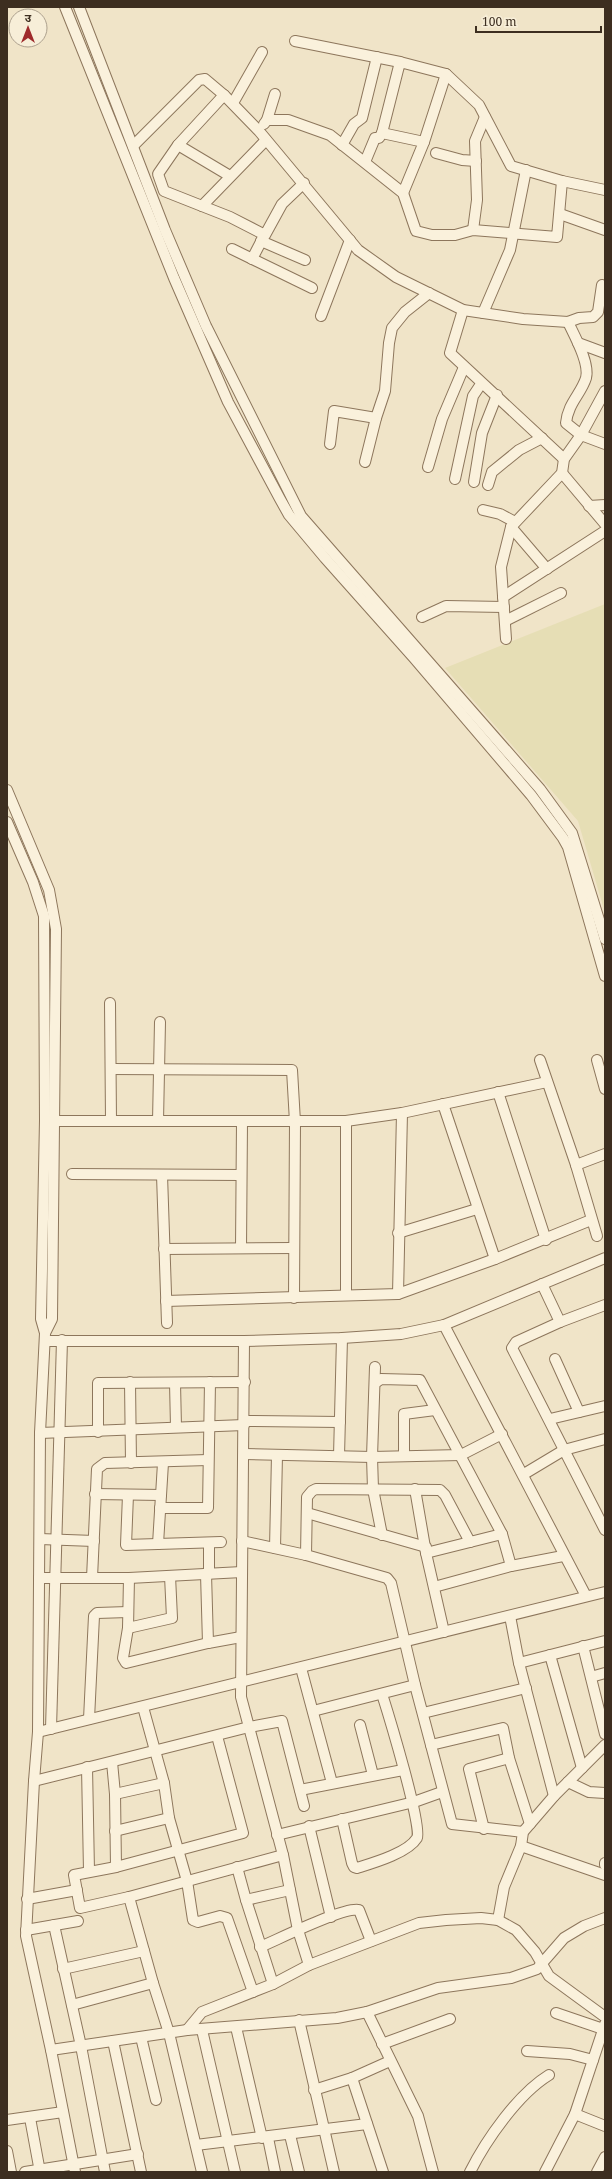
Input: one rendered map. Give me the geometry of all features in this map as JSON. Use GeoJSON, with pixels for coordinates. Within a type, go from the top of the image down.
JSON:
{"type":"FeatureCollection","features":[{"type":"Feature","properties":{"kind":"street"},"geometry":{"type":"LineString","coordinates":[[65,7],[144,206],[228,402],[289,515],[531,795],[563,838],[568,847],[605,976]]}},
{"type":"Feature","properties":{"kind":"street"},"geometry":{"type":"LineString","coordinates":[[79,7],[154,202],[206,326],[301,516],[540,789],[572,833],[605,939]]}},
{"type":"Feature","properties":{"kind":"street"},"geometry":{"type":"LineString","coordinates":[[295,41],[400,62],[446,74],[479,105],[511,166],[562,181],[605,190]]}},
{"type":"Feature","properties":{"kind":"street"},"geometry":{"type":"LineString","coordinates":[[233,104],[262,52]]}},
{"type":"Feature","properties":{"kind":"street"},"geometry":{"type":"LineString","coordinates":[[342,144],[354,124],[362,118],[377,57]]}},
{"type":"Feature","properties":{"kind":"street"},"geometry":{"type":"LineString","coordinates":[[365,162],[376,138],[380,138],[382,133],[400,62]]}},
{"type":"Feature","properties":{"kind":"street"},"geometry":{"type":"LineString","coordinates":[[403,193],[424,142],[446,74]]}},
{"type":"Feature","properties":{"kind":"street"},"geometry":{"type":"LineString","coordinates":[[133,146],[199,80],[206,80],[224,95],[259,130],[358,250],[396,277],[463,310],[523,319],[568,322],[579,318],[593,318],[598,312],[602,285]]}},
{"type":"Feature","properties":{"kind":"street"},"geometry":{"type":"LineString","coordinates":[[259,130],[267,120],[275,94]]}},
{"type":"Feature","properties":{"kind":"street"},"geometry":{"type":"LineString","coordinates":[[224,95],[178,145],[158,171],[162,189],[230,217],[263,238],[305,260]]}},
{"type":"Feature","properties":{"kind":"street"},"geometry":{"type":"LineString","coordinates":[[473,230],[477,200],[475,141],[485,117]]}},
{"type":"Feature","properties":{"kind":"street"},"geometry":{"type":"LineString","coordinates":[[267,120],[288,120],[330,135],[403,193],[416,231],[432,235],[455,235],[473,230],[513,232],[557,237],[562,181]]}},
{"type":"Feature","properties":{"kind":"street"},"geometry":{"type":"LineString","coordinates":[[382,133],[424,142]]}},
{"type":"Feature","properties":{"kind":"street"},"geometry":{"type":"LineString","coordinates":[[202,206],[266,140]]}},
{"type":"Feature","properties":{"kind":"street"},"geometry":{"type":"LineString","coordinates":[[178,145],[230,176]]}},
{"type":"Feature","properties":{"kind":"street"},"geometry":{"type":"LineString","coordinates":[[436,153],[462,160],[476,161]]}},
{"type":"Feature","properties":{"kind":"street"},"geometry":{"type":"LineString","coordinates":[[484,313],[510,250],[526,170]]}},
{"type":"Feature","properties":{"kind":"street"},"geometry":{"type":"LineString","coordinates":[[252,259],[282,204],[304,183]]}},
{"type":"Feature","properties":{"kind":"street"},"geometry":{"type":"LineString","coordinates":[[144,206],[154,202]]}},
{"type":"Feature","properties":{"kind":"street"},"geometry":{"type":"LineString","coordinates":[[560,214],[605,230]]}},
{"type":"Feature","properties":{"kind":"street"},"geometry":{"type":"LineString","coordinates":[[321,316],[350,240]]}},
{"type":"Feature","properties":{"kind":"street"},"geometry":{"type":"LineString","coordinates":[[232,249],[312,288]]}},
{"type":"Feature","properties":{"kind":"street"},"geometry":{"type":"LineString","coordinates":[[366,462],[376,418],[386,391],[389,343],[392,328],[405,312],[429,293]]}},
{"type":"Feature","properties":{"kind":"street"},"geometry":{"type":"LineString","coordinates":[[463,310],[450,353],[481,384],[497,395],[564,459]]}},
{"type":"Feature","properties":{"kind":"street"},"geometry":{"type":"LineString","coordinates":[[568,322],[578,343],[587,369],[586,378],[571,404],[566,423],[581,435],[605,444]]}},
{"type":"Feature","properties":{"kind":"street"},"geometry":{"type":"LineString","coordinates":[[578,343],[605,353]]}},
{"type":"Feature","properties":{"kind":"street"},"geometry":{"type":"LineString","coordinates":[[428,467],[442,419],[464,367]]}},
{"type":"Feature","properties":{"kind":"street"},"geometry":{"type":"LineString","coordinates":[[455,479],[473,396],[481,384]]}},
{"type":"Feature","properties":{"kind":"street"},"geometry":{"type":"LineString","coordinates":[[506,639],[501,567],[513,524],[562,473],[564,459],[581,435],[605,391]]}},
{"type":"Feature","properties":{"kind":"street"},"geometry":{"type":"LineString","coordinates":[[474,482],[482,434],[497,395]]}},
{"type":"Feature","properties":{"kind":"street"},"geometry":{"type":"LineString","coordinates":[[330,444],[334,411],[376,418]]}},
{"type":"Feature","properties":{"kind":"street"},"geometry":{"type":"LineString","coordinates":[[488,485],[492,472],[519,450],[542,438]]}},
{"type":"Feature","properties":{"kind":"street"},"geometry":{"type":"LineString","coordinates":[[562,473],[605,524]]}},
{"type":"Feature","properties":{"kind":"street"},"geometry":{"type":"LineString","coordinates":[[589,506],[605,505]]}},
{"type":"Feature","properties":{"kind":"street"},"geometry":{"type":"LineString","coordinates":[[483,510],[500,514],[513,524],[547,569]]}},
{"type":"Feature","properties":{"kind":"street"},"geometry":{"type":"LineString","coordinates":[[422,617],[446,606],[504,602],[547,569],[605,532]]}},
{"type":"Feature","properties":{"kind":"street"},"geometry":{"type":"LineString","coordinates":[[505,621],[561,593]]}},
{"type":"Feature","properties":{"kind":"street"},"geometry":{"type":"LineString","coordinates":[[7,790],[48,890],[54,915],[52,1319],[45,1337]]}},
{"type":"Feature","properties":{"kind":"street"},"geometry":{"type":"LineString","coordinates":[[7,822],[33,882],[44,916],[45,1120],[41,1319],[45,1337],[40,1433],[38,1732],[26,1936],[51,2050],[74,2168]]}},
{"type":"Feature","properties":{"kind":"street"},"geometry":{"type":"LineString","coordinates":[[110,1003],[110,1120]]}},
{"type":"Feature","properties":{"kind":"street"},"geometry":{"type":"LineString","coordinates":[[158,1120],[160,1022]]}},
{"type":"Feature","properties":{"kind":"street"},"geometry":{"type":"LineString","coordinates":[[540,1060],[576,1165],[597,1236]]}},
{"type":"Feature","properties":{"kind":"street"},"geometry":{"type":"LineString","coordinates":[[597,1060],[605,1089]]}},
{"type":"Feature","properties":{"kind":"street"},"geometry":{"type":"LineString","coordinates":[[110,1069],[159,1068],[292,1070],[295,1122],[294,1298]]}},
{"type":"Feature","properties":{"kind":"street"},"geometry":{"type":"LineString","coordinates":[[54,1120],[242,1122],[346,1121],[402,1113],[547,1082]]}},
{"type":"Feature","properties":{"kind":"street"},"geometry":{"type":"LineString","coordinates":[[498,1092],[546,1240]]}},
{"type":"Feature","properties":{"kind":"street"},"geometry":{"type":"LineString","coordinates":[[443,1104],[495,1259]]}},
{"type":"Feature","properties":{"kind":"street"},"geometry":{"type":"LineString","coordinates":[[398,1294],[398,1232],[402,1113]]}},
{"type":"Feature","properties":{"kind":"street"},"geometry":{"type":"LineString","coordinates":[[346,1121],[346,1295]]}},
{"type":"Feature","properties":{"kind":"street"},"geometry":{"type":"LineString","coordinates":[[241,1248],[242,1122]]}},
{"type":"Feature","properties":{"kind":"street"},"geometry":{"type":"LineString","coordinates":[[576,1165],[605,1154]]}},
{"type":"Feature","properties":{"kind":"street"},"geometry":{"type":"LineString","coordinates":[[72,1174],[241,1175]]}},
{"type":"Feature","properties":{"kind":"street"},"geometry":{"type":"LineString","coordinates":[[162,1175],[167,1323]]}},
{"type":"Feature","properties":{"kind":"street"},"geometry":{"type":"LineString","coordinates":[[398,1232],[477,1209]]}},
{"type":"Feature","properties":{"kind":"street"},"geometry":{"type":"LineString","coordinates":[[166,1301],[398,1294],[546,1240],[592,1220]]}},
{"type":"Feature","properties":{"kind":"street"},"geometry":{"type":"LineString","coordinates":[[164,1249],[294,1248]]}},
{"type":"Feature","properties":{"kind":"street"},"geometry":{"type":"LineString","coordinates":[[45,1337],[62,1340],[244,1341],[342,1338],[401,1334],[444,1325],[605,1258]]}},
{"type":"Feature","properties":{"kind":"street"},"geometry":{"type":"LineString","coordinates":[[542,1284],[560,1322]]}},
{"type":"Feature","properties":{"kind":"street"},"geometry":{"type":"LineString","coordinates":[[605,1305],[560,1322],[516,1342],[512,1348],[550,1419],[564,1450],[605,1530]]}},
{"type":"Feature","properties":{"kind":"street"},"geometry":{"type":"LineString","coordinates":[[444,1325],[524,1474],[563,1556],[586,1596]]}},
{"type":"Feature","properties":{"kind":"street"},"geometry":{"type":"LineString","coordinates":[[339,1456],[342,1338]]}},
{"type":"Feature","properties":{"kind":"street"},"geometry":{"type":"LineString","coordinates":[[51,1729],[62,1340]]}},
{"type":"Feature","properties":{"kind":"street"},"geometry":{"type":"LineString","coordinates":[[244,1341],[245,1382],[241,1697],[283,1855],[298,1930],[309,1966]]}},
{"type":"Feature","properties":{"kind":"street"},"geometry":{"type":"LineString","coordinates":[[555,1359],[579,1412]]}},
{"type":"Feature","properties":{"kind":"street"},"geometry":{"type":"LineString","coordinates":[[375,1367],[372,1457],[373,1489],[382,1535]]}},
{"type":"Feature","properties":{"kind":"street"},"geometry":{"type":"LineString","coordinates":[[375,1384],[381,1379],[420,1380],[502,1534],[511,1566]]}},
{"type":"Feature","properties":{"kind":"street"},"geometry":{"type":"LineString","coordinates":[[130,1382],[130,1463]]}},
{"type":"Feature","properties":{"kind":"street"},"geometry":{"type":"LineString","coordinates":[[160,1508],[208,1508],[210,1382]]}},
{"type":"Feature","properties":{"kind":"street"},"geometry":{"type":"LineString","coordinates":[[98,1432],[98,1383],[245,1382]]}},
{"type":"Feature","properties":{"kind":"street"},"geometry":{"type":"LineString","coordinates":[[176,1383],[176,1427]]}},
{"type":"Feature","properties":{"kind":"street"},"geometry":{"type":"LineString","coordinates":[[550,1419],[605,1406]]}},
{"type":"Feature","properties":{"kind":"street"},"geometry":{"type":"LineString","coordinates":[[404,1456],[404,1414],[435,1410]]}},
{"type":"Feature","properties":{"kind":"street"},"geometry":{"type":"LineString","coordinates":[[40,1433],[98,1432],[244,1423],[340,1422]]}},
{"type":"Feature","properties":{"kind":"street"},"geometry":{"type":"LineString","coordinates":[[244,1454],[372,1457],[461,1455],[502,1434]]}},
{"type":"Feature","properties":{"kind":"street"},"geometry":{"type":"LineString","coordinates":[[524,1474],[564,1450],[605,1440]]}},
{"type":"Feature","properties":{"kind":"street"},"geometry":{"type":"LineString","coordinates":[[275,1548],[277,1455]]}},
{"type":"Feature","properties":{"kind":"street"},"geometry":{"type":"LineString","coordinates":[[92,1578],[95,1494],[97,1469],[99,1466],[105,1463],[162,1463],[208,1460]]}},
{"type":"Feature","properties":{"kind":"street"},"geometry":{"type":"LineString","coordinates":[[158,1544],[162,1463]]}},
{"type":"Feature","properties":{"kind":"street"},"geometry":{"type":"LineString","coordinates":[[306,1555],[307,1497],[316,1489],[434,1489],[442,1492],[470,1542]]}},
{"type":"Feature","properties":{"kind":"street"},"geometry":{"type":"LineString","coordinates":[[415,1489],[426,1550],[444,1632]]}},
{"type":"Feature","properties":{"kind":"street"},"geometry":{"type":"LineString","coordinates":[[95,1494],[161,1496]]}},
{"type":"Feature","properties":{"kind":"street"},"geometry":{"type":"LineString","coordinates":[[128,1496],[126,1544],[222,1542]]}},
{"type":"Feature","properties":{"kind":"street"},"geometry":{"type":"LineString","coordinates":[[307,1513],[382,1535],[426,1550],[470,1542],[502,1534]]}},
{"type":"Feature","properties":{"kind":"street"},"geometry":{"type":"LineString","coordinates":[[40,1539],[94,1540]]}},
{"type":"Feature","properties":{"kind":"street"},"geometry":{"type":"LineString","coordinates":[[242,1541],[306,1555],[387,1578],[392,1584],[404,1642],[423,1712],[442,1792],[452,1824],[484,1828],[526,1828]]}},
{"type":"Feature","properties":{"kind":"street"},"geometry":{"type":"LineString","coordinates":[[208,1643],[207,1574],[209,1543]]}},
{"type":"Feature","properties":{"kind":"street"},"geometry":{"type":"LineString","coordinates":[[434,1586],[511,1566],[563,1556]]}},
{"type":"Feature","properties":{"kind":"street"},"geometry":{"type":"LineString","coordinates":[[39,1578],[129,1578],[242,1572]]}},
{"type":"Feature","properties":{"kind":"street"},"geometry":{"type":"LineString","coordinates":[[128,1628],[172,1618],[170,1576]]}},
{"type":"Feature","properties":{"kind":"street"},"geometry":{"type":"LineString","coordinates":[[129,1578],[128,1628],[123,1658],[126,1663],[208,1643],[242,1637]]}},
{"type":"Feature","properties":{"kind":"street"},"geometry":{"type":"LineString","coordinates":[[38,1732],[605,1592]]}},
{"type":"Feature","properties":{"kind":"street"},"geometry":{"type":"LineString","coordinates":[[89,1719],[94,1616],[98,1613],[128,1612]]}},
{"type":"Feature","properties":{"kind":"street"},"geometry":{"type":"LineString","coordinates":[[510,1616],[519,1663],[554,1796]]}},
{"type":"Feature","properties":{"kind":"street"},"geometry":{"type":"LineString","coordinates":[[519,1663],[605,1641]]}},
{"type":"Feature","properties":{"kind":"street"},"geometry":{"type":"LineString","coordinates":[[583,1646],[605,1734]]}},
{"type":"Feature","properties":{"kind":"street"},"geometry":{"type":"LineString","coordinates":[[550,1655],[582,1768]]}},
{"type":"Feature","properties":{"kind":"street"},"geometry":{"type":"LineString","coordinates":[[301,1668],[332,1783]]}},
{"type":"Feature","properties":{"kind":"street"},"geometry":{"type":"LineString","coordinates":[[591,1677],[605,1673]]}},
{"type":"Feature","properties":{"kind":"street"},"geometry":{"type":"LineString","coordinates":[[313,1711],[415,1685]]}},
{"type":"Feature","properties":{"kind":"street"},"geometry":{"type":"LineString","coordinates":[[423,1712],[526,1688]]}},
{"type":"Feature","properties":{"kind":"street"},"geometry":{"type":"LineString","coordinates":[[342,1819],[352,1863],[354,1867],[357,1868],[386,1858],[407,1847],[417,1838],[419,1830],[414,1802],[403,1770],[382,1694]]}},
{"type":"Feature","properties":{"kind":"street"},"geometry":{"type":"LineString","coordinates":[[143,1706],[164,1783],[169,1818],[186,1881],[195,1922],[220,1916],[227,1918],[253,1992]]}},
{"type":"Feature","properties":{"kind":"street"},"geometry":{"type":"LineString","coordinates":[[34,1781],[249,1727],[282,1721],[304,1806]]}},
{"type":"Feature","properties":{"kind":"street"},"geometry":{"type":"LineString","coordinates":[[360,1725],[373,1775]]}},
{"type":"Feature","properties":{"kind":"street"},"geometry":{"type":"LineString","coordinates":[[431,1746],[503,1728],[526,1828]]}},
{"type":"Feature","properties":{"kind":"street"},"geometry":{"type":"LineString","coordinates":[[217,1736],[243,1833],[116,1867],[74,1875],[80,1908],[129,1897],[283,1855]]}},
{"type":"Feature","properties":{"kind":"street"},"geometry":{"type":"LineString","coordinates":[[498,1920],[504,1887],[521,1846],[526,1828],[554,1796],[605,1745]]}},
{"type":"Feature","properties":{"kind":"street"},"geometry":{"type":"LineString","coordinates":[[484,1828],[469,1769],[509,1758]]}},
{"type":"Feature","properties":{"kind":"street"},"geometry":{"type":"LineString","coordinates":[[112,1762],[115,1794],[116,1867]]}},
{"type":"Feature","properties":{"kind":"street"},"geometry":{"type":"LineString","coordinates":[[87,1767],[89,1872]]}},
{"type":"Feature","properties":{"kind":"street"},"geometry":{"type":"LineString","coordinates":[[300,1790],[403,1770]]}},
{"type":"Feature","properties":{"kind":"street"},"geometry":{"type":"LineString","coordinates":[[568,1782],[589,1792],[605,1793]]}},
{"type":"Feature","properties":{"kind":"street"},"geometry":{"type":"LineString","coordinates":[[115,1794],[164,1783]]}},
{"type":"Feature","properties":{"kind":"street"},"geometry":{"type":"LineString","coordinates":[[277,1835],[309,1826],[414,1802],[442,1792]]}},
{"type":"Feature","properties":{"kind":"street"},"geometry":{"type":"LineString","coordinates":[[115,1831],[169,1818]]}},
{"type":"Feature","properties":{"kind":"street"},"geometry":{"type":"LineString","coordinates":[[309,1826],[331,1917]]}},
{"type":"Feature","properties":{"kind":"street"},"geometry":{"type":"LineString","coordinates":[[521,1846],[605,1875]]}},
{"type":"Feature","properties":{"kind":"street"},"geometry":{"type":"LineString","coordinates":[[238,1867],[260,1947],[273,1984]]}},
{"type":"Feature","properties":{"kind":"street"},"geometry":{"type":"LineString","coordinates":[[27,1899],[77,1890]]}},
{"type":"Feature","properties":{"kind":"street"},"geometry":{"type":"LineString","coordinates":[[246,1900],[290,1890]]}},
{"type":"Feature","properties":{"kind":"street"},"geometry":{"type":"LineString","coordinates":[[129,1897],[153,1983],[169,2032],[202,2172]]}},
{"type":"Feature","properties":{"kind":"street"},"geometry":{"type":"LineString","coordinates":[[260,1947],[331,1917],[354,1910],[360,1910],[371,1940]]}},
{"type":"Feature","properties":{"kind":"street"},"geometry":{"type":"LineString","coordinates":[[51,2050],[169,2032],[337,2018],[367,2012],[438,1988],[511,1978],[536,1969],[564,1938],[584,1926],[605,1918]]}},
{"type":"Feature","properties":{"kind":"street"},"geometry":{"type":"LineString","coordinates":[[187,2030],[202,2012],[273,1984],[309,1966],[371,1940],[419,1924],[446,1920],[498,1920],[516,1930],[535,1952],[549,1976],[605,2017]]}},
{"type":"Feature","properties":{"kind":"street"},"geometry":{"type":"LineString","coordinates":[[26,1930],[78,1921]]}},
{"type":"Feature","properties":{"kind":"street"},"geometry":{"type":"LineString","coordinates":[[54,1925],[81,2046],[105,2172]]}},
{"type":"Feature","properties":{"kind":"street"},"geometry":{"type":"LineString","coordinates":[[63,1969],[144,1951]]}},
{"type":"Feature","properties":{"kind":"street"},"geometry":{"type":"LineString","coordinates":[[72,2005],[153,1983]]}},
{"type":"Feature","properties":{"kind":"street"},"geometry":{"type":"LineString","coordinates":[[367,2012],[418,2116],[433,2172]]}},
{"type":"Feature","properties":{"kind":"street"},"geometry":{"type":"LineString","coordinates":[[545,2172],[575,2114],[604,2027],[556,2013]]}},
{"type":"Feature","properties":{"kind":"street"},"geometry":{"type":"LineString","coordinates":[[382,2044],[450,2019]]}},
{"type":"Feature","properties":{"kind":"street"},"geometry":{"type":"LineString","coordinates":[[299,2020],[334,2172]]}},
{"type":"Feature","properties":{"kind":"street"},"geometry":{"type":"LineString","coordinates":[[236,2027],[275,2172]]}},
{"type":"Feature","properties":{"kind":"street"},"geometry":{"type":"LineString","coordinates":[[202,2030],[235,2172]]}},
{"type":"Feature","properties":{"kind":"street"},"geometry":{"type":"LineString","coordinates":[[141,2037],[156,2100]]}},
{"type":"Feature","properties":{"kind":"street"},"geometry":{"type":"LineString","coordinates":[[113,2041],[141,2172]]}},
{"type":"Feature","properties":{"kind":"street"},"geometry":{"type":"LineString","coordinates":[[526,2051],[570,2054],[593,2060]]}},
{"type":"Feature","properties":{"kind":"street"},"geometry":{"type":"LineString","coordinates":[[314,2090],[352,2078],[390,2061]]}},
{"type":"Feature","properties":{"kind":"street"},"geometry":{"type":"LineString","coordinates":[[470,2172],[482,2149],[531,2087],[549,2075]]}},
{"type":"Feature","properties":{"kind":"street"},"geometry":{"type":"LineString","coordinates":[[352,2078],[383,2172]]}},
{"type":"Feature","properties":{"kind":"street"},"geometry":{"type":"LineString","coordinates":[[7,2120],[30,2118],[63,2112]]}},
{"type":"Feature","properties":{"kind":"street"},"geometry":{"type":"LineString","coordinates":[[575,2114],[605,2126]]}},
{"type":"Feature","properties":{"kind":"street"},"geometry":{"type":"LineString","coordinates":[[30,2118],[40,2171]]}},
{"type":"Feature","properties":{"kind":"street"},"geometry":{"type":"LineString","coordinates":[[196,2145],[290,2135],[367,2124]]}},
{"type":"Feature","properties":{"kind":"street"},"geometry":{"type":"LineString","coordinates":[[290,2135],[299,2172]]}},
{"type":"Feature","properties":{"kind":"street"},"geometry":{"type":"LineString","coordinates":[[7,2151],[11,2172]]}},
{"type":"Feature","properties":{"kind":"street"},"geometry":{"type":"LineString","coordinates":[[25,2172],[74,2168],[102,2160],[138,2154]]}},
{"type":"Feature","properties":{"kind":"street"},"geometry":{"type":"LineString","coordinates":[[597,2172],[605,2157]]}},
{"type":"Feature","properties":{"kind":"shaded area"},"geometry":{"type":"Polygon","coordinates":[[[605,604],[605,913],[578,821],[445,668],[605,604]]]}}]}
